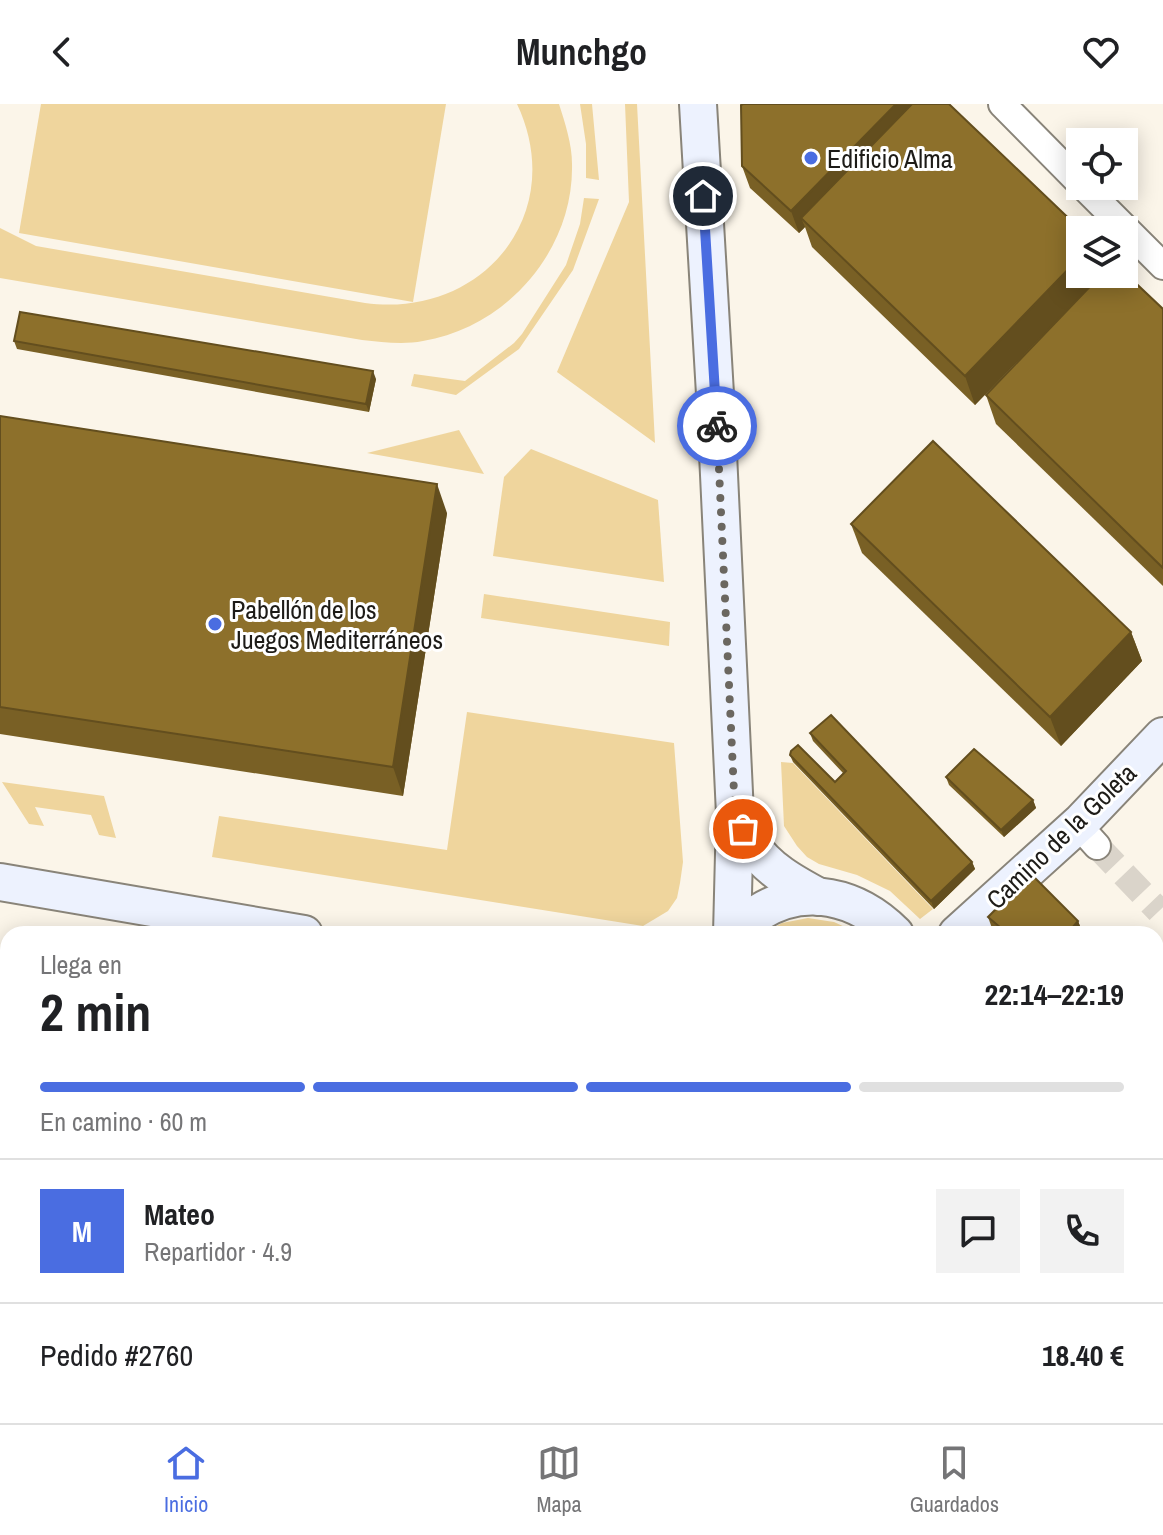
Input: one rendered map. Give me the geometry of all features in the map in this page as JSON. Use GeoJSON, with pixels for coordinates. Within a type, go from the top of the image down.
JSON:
{"type":"FeatureCollection","features":[{"type":"Feature","properties":{"kind":"street"},"geometry":{"type":"LineString","coordinates":[[698,104],[735,814],[733,926]]}},
{"type":"Feature","properties":{"kind":"street"},"geometry":{"type":"LineString","coordinates":[[1002,104],[1066,168]]}},
{"type":"Feature","properties":{"kind":"street"},"geometry":{"type":"LineString","coordinates":[[1098,200],[1163,266]]}},
{"type":"Feature","properties":{"kind":"street","name":"Camino de la Goleta"},"geometry":{"type":"LineString","coordinates":[[968,926],[1087,836],[1163,736]]}},
{"type":"Feature","properties":{"kind":"street"},"geometry":{"type":"LineString","coordinates":[[735,814],[750,844],[763,858],[785,878],[819,897]]}},
{"type":"Feature","properties":{"kind":"street"},"geometry":{"type":"LineString","coordinates":[[0,882],[257,926]]}},
{"type":"Feature","properties":{"kind":"street"},"geometry":{"type":"LineString","coordinates":[[743,926],[757,914],[802,897],[847,902],[873,914],[886,926]]}},
{"type":"Feature","properties":{"kind":"shaded area"},"geometry":{"type":"Polygon","coordinates":[[[41,104],[446,104],[413,302],[19,233],[41,104]]]}},
{"type":"Feature","properties":{"kind":"shaded area"},"geometry":{"type":"Polygon","coordinates":[[[517,104],[559,104],[572,164],[570,196],[548,254],[530,280],[508,302],[482,320],[454,333],[408,343],[362,340],[0,278],[0,228],[36,246],[365,303],[407,304],[445,294],[478,276],[504,251],[523,220],[532,184],[530,145],[517,104]]]}},
{"type":"Feature","properties":{"kind":"shaded area"},"geometry":{"type":"Polygon","coordinates":[[[580,104],[592,104],[599,180],[586,178],[586,144],[580,104]]]}},
{"type":"Feature","properties":{"kind":"shaded area"},"geometry":{"type":"Polygon","coordinates":[[[625,104],[637,104],[655,443],[557,372],[629,202],[625,104]]]}},
{"type":"Feature","properties":{"kind":"shaded area"},"geometry":{"type":"Polygon","coordinates":[[[584,198],[599,199],[573,270],[519,349],[456,395],[411,386],[414,374],[465,381],[514,343],[566,265],[580,224],[584,198]]]}},
{"type":"Feature","properties":{"kind":"shaded area"},"geometry":{"type":"Polygon","coordinates":[[[459,430],[484,474],[367,453],[459,430]]]}},
{"type":"Feature","properties":{"kind":"shaded area"},"geometry":{"type":"Polygon","coordinates":[[[531,449],[658,500],[664,582],[493,556],[504,477],[531,449]]]}},
{"type":"Feature","properties":{"kind":"shaded area"},"geometry":{"type":"Polygon","coordinates":[[[484,594],[670,622],[669,646],[481,618],[484,594]]]}},
{"type":"Feature","properties":{"kind":"shaded area"},"geometry":{"type":"Polygon","coordinates":[[[467,712],[674,743],[683,862],[677,898],[668,911],[643,926],[212,857],[219,816],[447,850],[467,712]]]}},
{"type":"Feature","properties":{"kind":"shaded area"},"geometry":{"type":"Polygon","coordinates":[[[781,762],[793,763],[933,909],[920,919],[890,891],[807,857],[784,826],[781,762]]]}},
{"type":"Feature","properties":{"kind":"shaded area"},"geometry":{"type":"Polygon","coordinates":[[[2,782],[104,796],[116,838],[99,835],[91,815],[35,807],[44,826],[29,824],[2,782]]]}},
{"type":"Feature","properties":{"kind":"shaded area"},"geometry":{"type":"Polygon","coordinates":[[[808,918],[843,926],[777,926],[808,918]]]}},
{"type":"Feature","properties":{"kind":"building","name":"Edificio Alma"},"geometry":{"type":"Polygon","coordinates":[[[743,104],[896,104],[791,211],[742,166],[743,104]]]}},
{"type":"Feature","properties":{"kind":"building"},"geometry":{"type":"Polygon","coordinates":[[[912,104],[949,104],[1066,216],[1066,271],[965,376],[801,218],[912,104]]]}},
{"type":"Feature","properties":{"kind":"building"},"geometry":{"type":"Polygon","coordinates":[[[1138,285],[1163,309],[1163,568],[986,395],[1089,288],[1138,288],[1138,285]]]}},
{"type":"Feature","properties":{"kind":"building"},"geometry":{"type":"Polygon","coordinates":[[[20,312],[373,371],[366,404],[14,341],[20,312]]]}},
{"type":"Feature","properties":{"kind":"building","name":"Pabellón de los Juegos Mediterráneos"},"geometry":{"type":"Polygon","coordinates":[[[0,416],[437,484],[393,767],[0,707],[0,416]]]}},
{"type":"Feature","properties":{"kind":"building"},"geometry":{"type":"Polygon","coordinates":[[[933,441],[1131,632],[1050,717],[851,524],[933,441]]]}},
{"type":"Feature","properties":{"kind":"building"},"geometry":{"type":"Polygon","coordinates":[[[831,715],[972,862],[931,901],[790,755],[798,745],[835,782],[846,771],[810,733],[831,715]]]}},
{"type":"Feature","properties":{"kind":"building"},"geometry":{"type":"Polygon","coordinates":[[[974,749],[1033,800],[1001,830],[946,777],[974,749]]]}},
{"type":"Feature","properties":{"kind":"building"},"geometry":{"type":"Polygon","coordinates":[[[1031,874],[1078,921],[1074,926],[999,926],[988,917],[1031,874]]]}},
{"type":"Feature","properties":{"kind":"tunnel"},"geometry":{"type":"LineString","coordinates":[[1097,846],[1159,911]]}},
{"type":"Feature","properties":{"kind":"way so far"},"geometry":{"type":"LineString","coordinates":[[717,426],[735,814],[743,829]]}},
{"type":"Feature","properties":{"kind":"place","name":"Edificio Alma"},"geometry":{"type":"Point","coordinates":[811,158]}},
{"type":"Feature","properties":{"kind":"place","name":"Pabellón de los Juegos Mediterráneos"},"geometry":{"type":"Point","coordinates":[215,624]}},
{"type":"Feature","properties":{"kind":"route"},"geometry":{"type":"LineString","coordinates":[[703,196],[717,426]]}}]}
